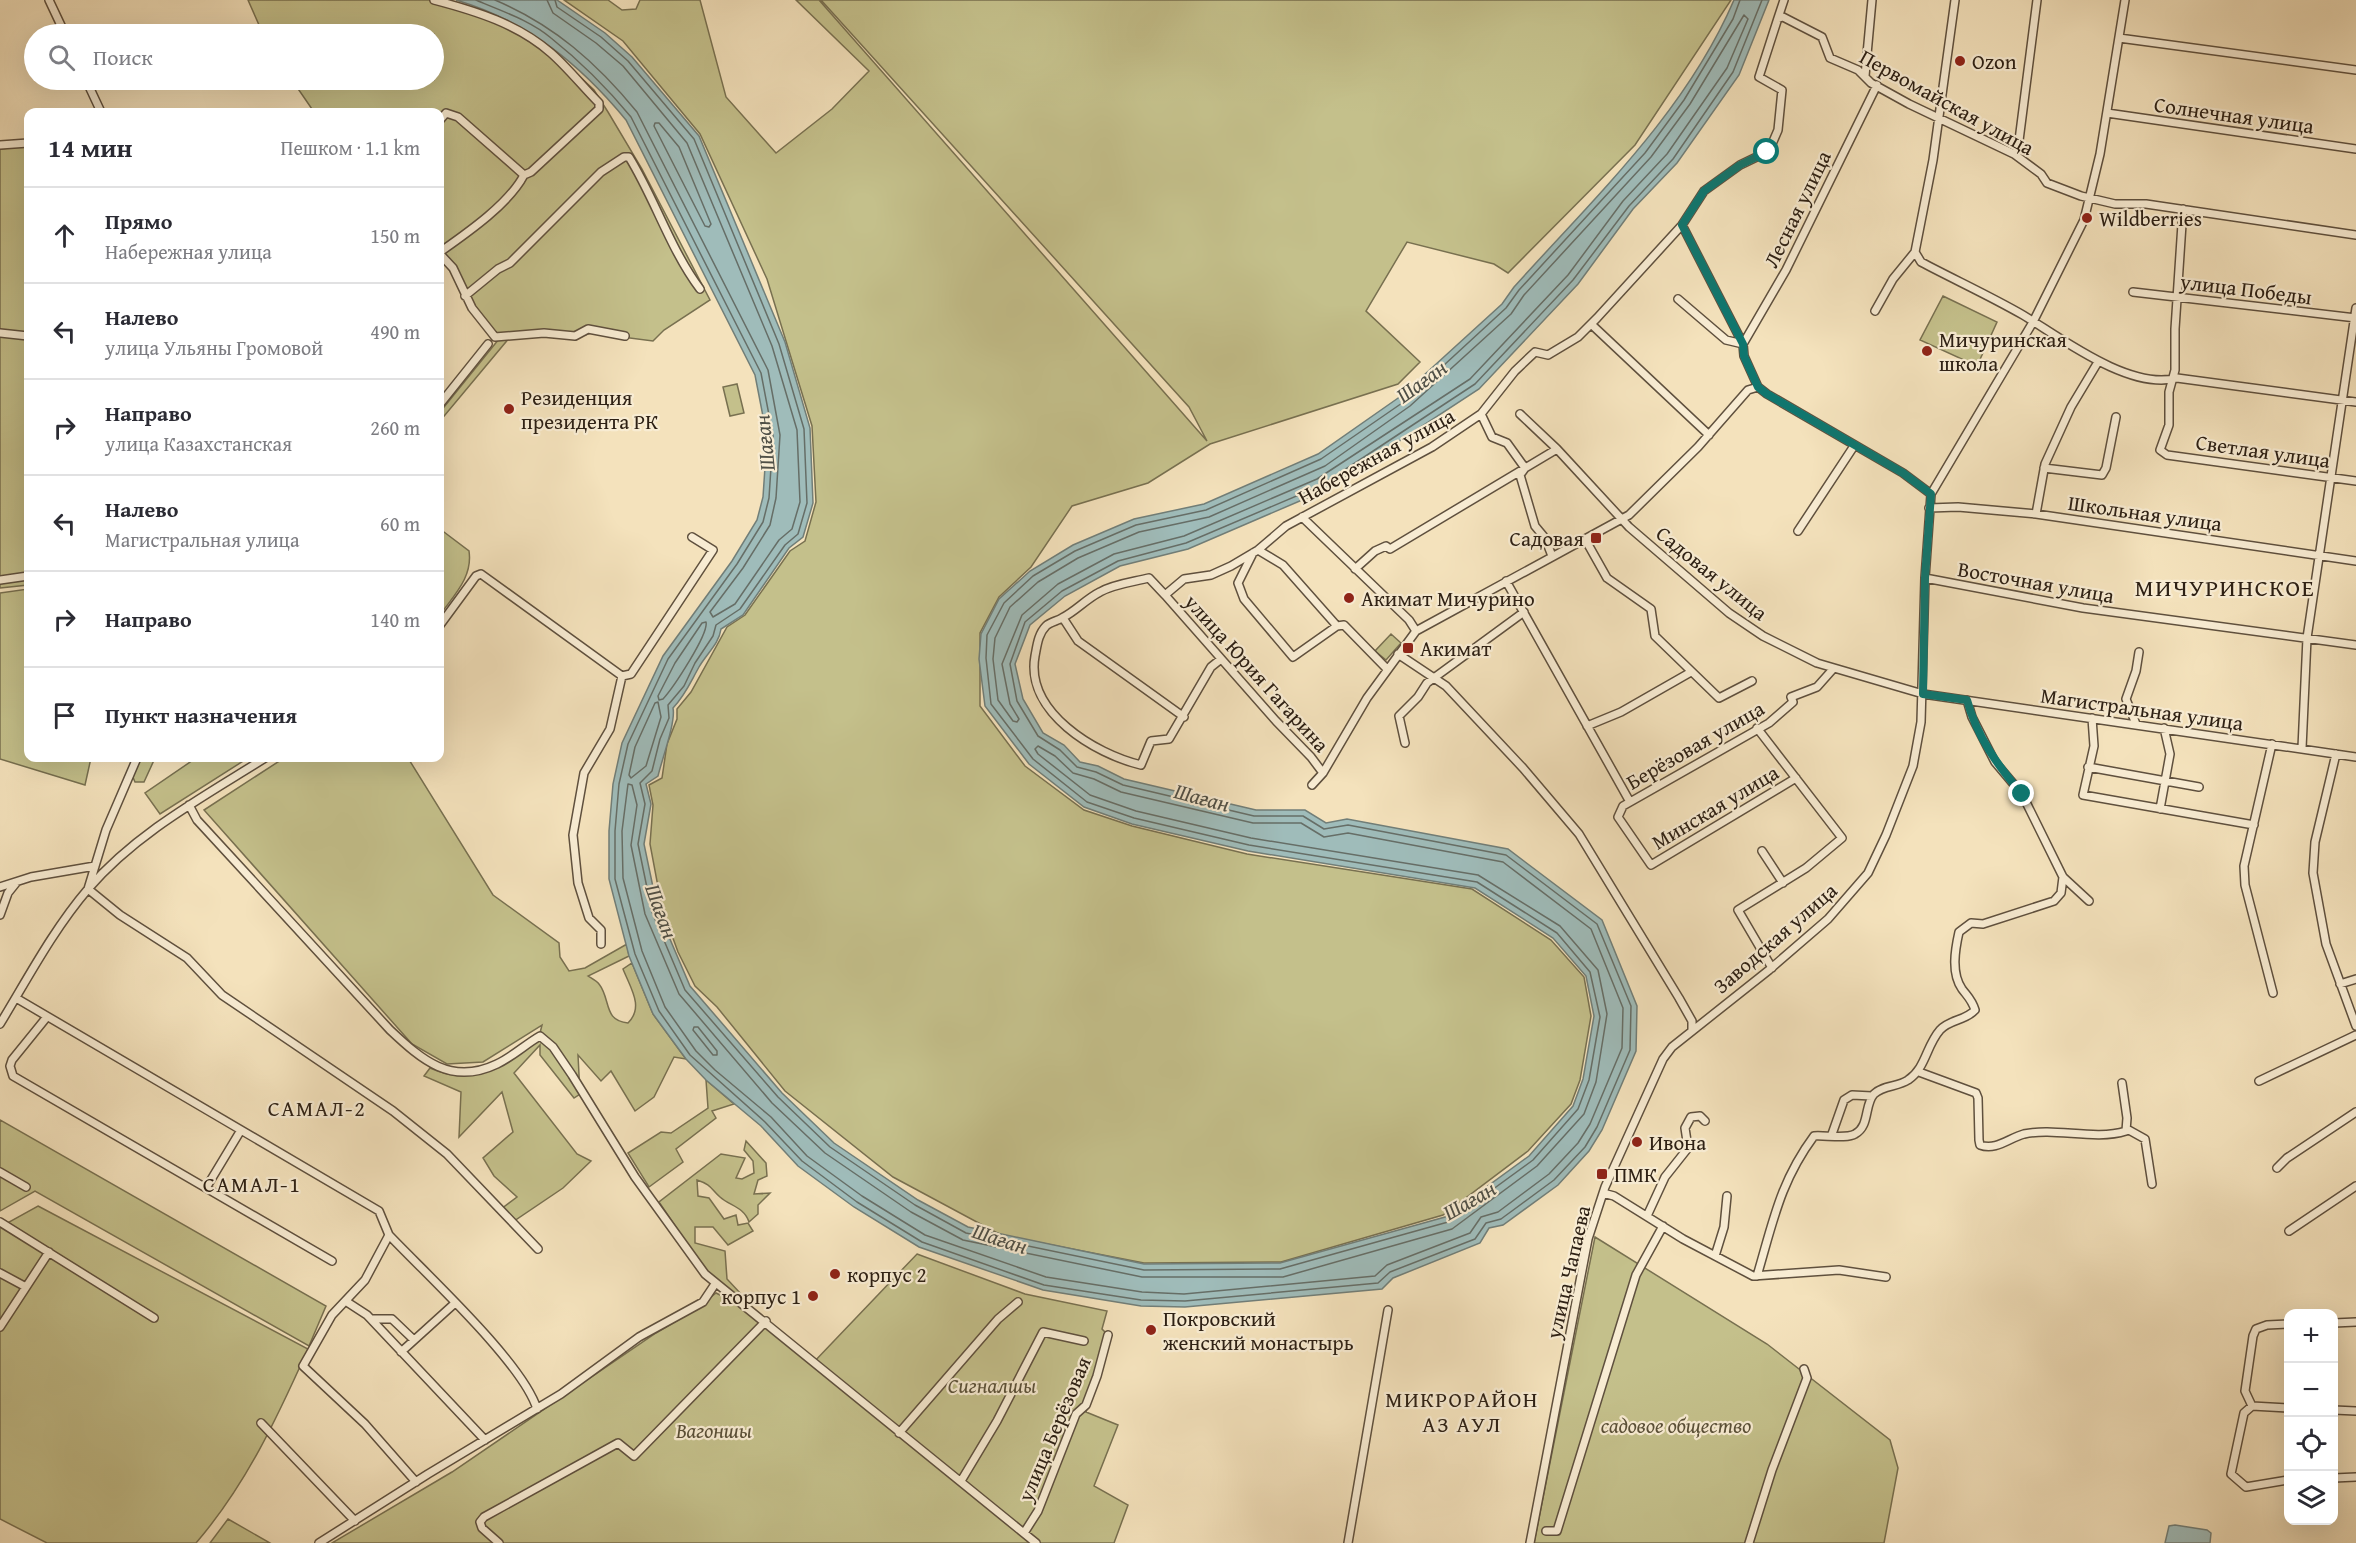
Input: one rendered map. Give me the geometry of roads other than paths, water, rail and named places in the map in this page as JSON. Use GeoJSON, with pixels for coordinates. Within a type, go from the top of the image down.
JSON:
{"type":"FeatureCollection","features":[{"type":"Feature","properties":{"kind":"street"},"geometry":{"type":"LineString","coordinates":[[48,0],[60,24]]}},
{"type":"Feature","properties":{"kind":"street"},"geometry":{"type":"LineString","coordinates":[[434,0],[505,22],[525,34],[552,53],[599,103],[599,109],[531,172],[524,175],[518,187],[485,219],[444,250]]}},
{"type":"Feature","properties":{"kind":"street","name":"Набережная улица"},"geometry":{"type":"LineString","coordinates":[[1165,595],[1184,579],[1211,575],[1255,551],[1286,526],[1432,447],[1481,414],[1515,371],[1535,352],[1548,355],[1578,337],[1682,225],[1704,191],[1740,165],[1769,151],[1778,130],[1782,90],[1759,77],[1781,17],[1784,0]]}},
{"type":"Feature","properties":{"kind":"street"},"geometry":{"type":"LineString","coordinates":[[1865,76],[1872,0]]}},
{"type":"Feature","properties":{"kind":"street"},"geometry":{"type":"LineString","coordinates":[[1875,311],[1893,279],[1916,252],[1955,0]]}},
{"type":"Feature","properties":{"kind":"street"},"geometry":{"type":"LineString","coordinates":[[2017,156],[2037,0]]}},
{"type":"Feature","properties":{"kind":"street"},"geometry":{"type":"LineString","coordinates":[[1682,225],[1743,344],[1744,356],[1758,387],[1903,473],[1931,494],[2032,322],[2077,236],[2090,198],[2107,113],[2125,0]]}},
{"type":"Feature","properties":{"kind":"street","name":"Первомайская улица"},"geometry":{"type":"LineString","coordinates":[[1781,17],[1822,37],[1830,58],[1858,70],[1876,85],[1938,119],[2017,156],[2041,174],[2047,183],[2115,204],[2146,204],[2356,235]]}},
{"type":"Feature","properties":{"kind":"street"},"geometry":{"type":"LineString","coordinates":[[2119,38],[2356,70]]}},
{"type":"Feature","properties":{"kind":"street","name":"Лесная улица"},"geometry":{"type":"LineString","coordinates":[[1743,344],[1786,270],[1876,85]]}},
{"type":"Feature","properties":{"kind":"street"},"geometry":{"type":"LineString","coordinates":[[91,90],[99,108]]}},
{"type":"Feature","properties":{"kind":"street"},"geometry":{"type":"LineString","coordinates":[[444,115],[446,113],[458,117],[524,175]]}},
{"type":"Feature","properties":{"kind":"street","name":"Солнечная улица"},"geometry":{"type":"LineString","coordinates":[[2107,113],[2356,150]]}},
{"type":"Feature","properties":{"kind":"street"},"geometry":{"type":"LineString","coordinates":[[0,145],[24,143]]}},
{"type":"Feature","properties":{"kind":"street"},"geometry":{"type":"LineString","coordinates":[[465,296],[498,269],[510,263],[601,172],[624,157],[628,157],[641,177],[660,220],[700,290]]}},
{"type":"Feature","properties":{"kind":"street"},"geometry":{"type":"LineString","coordinates":[[2173,379],[2183,209]]}},
{"type":"Feature","properties":{"kind":"street"},"geometry":{"type":"LineString","coordinates":[[1916,252],[1921,262],[2032,322],[2098,362],[2164,381],[2173,379],[2356,402]]}},
{"type":"Feature","properties":{"kind":"street"},"geometry":{"type":"LineString","coordinates":[[444,258],[453,268],[465,296],[495,337],[544,333],[575,336],[588,329],[625,336]]}},
{"type":"Feature","properties":{"kind":"street","name":"улица Победы"},"geometry":{"type":"LineString","coordinates":[[2133,292],[2355,318]]}},
{"type":"Feature","properties":{"kind":"street"},"geometry":{"type":"LineString","coordinates":[[1678,299],[1726,340],[1743,344]]}},
{"type":"Feature","properties":{"kind":"street"},"geometry":{"type":"LineString","coordinates":[[2302,748],[2307,638],[2340,399],[2356,308]]}},
{"type":"Feature","properties":{"kind":"street"},"geometry":{"type":"LineString","coordinates":[[1591,324],[1709,435]]}},
{"type":"Feature","properties":{"kind":"street"},"geometry":{"type":"LineString","coordinates":[[0,333],[24,336]]}},
{"type":"Feature","properties":{"kind":"street"},"geometry":{"type":"LineString","coordinates":[[444,399],[488,344]]}},
{"type":"Feature","properties":{"kind":"street"},"geometry":{"type":"LineString","coordinates":[[2036,514],[2044,468],[2072,408],[2098,362]]}},
{"type":"Feature","properties":{"kind":"street","name":"Светлая улица"},"geometry":{"type":"LineString","coordinates":[[2173,379],[2169,392],[2169,425],[2160,450],[2167,454],[2356,481]]}},
{"type":"Feature","properties":{"kind":"street"},"geometry":{"type":"LineString","coordinates":[[1312,785],[1323,773],[1387,669],[1416,632],[1622,519],[1709,435],[1748,390],[1758,387]]}},
{"type":"Feature","properties":{"kind":"street"},"geometry":{"type":"LineString","coordinates":[[1481,414],[1492,437],[1507,443],[1525,468]]}},
{"type":"Feature","properties":{"kind":"street","name":"Садовая улица"},"geometry":{"type":"LineString","coordinates":[[1520,414],[1557,449],[1622,519],[1729,613],[1787,649],[1833,669],[1923,694]]}},
{"type":"Feature","properties":{"kind":"street"},"geometry":{"type":"LineString","coordinates":[[2044,468],[2102,475],[2106,468],[2116,417]]}},
{"type":"Feature","properties":{"kind":"street"},"geometry":{"type":"LineString","coordinates":[[1798,531],[1854,446]]}},
{"type":"Feature","properties":{"kind":"street"},"geometry":{"type":"LineString","coordinates":[[1355,568],[1375,551],[1386,546],[1390,549],[1557,449]]}},
{"type":"Feature","properties":{"kind":"street"},"geometry":{"type":"LineString","coordinates":[[1525,468],[1520,475],[1529,510],[1552,556]]}},
{"type":"Feature","properties":{"kind":"street","name":"Заводская улица"},"geometry":{"type":"LineString","coordinates":[[1692,1029],[1772,968],[1841,906],[1859,885],[1877,856],[1913,766],[1923,694],[1925,578],[1931,494]]}},
{"type":"Feature","properties":{"kind":"street","name":"Школьная улица"},"geometry":{"type":"LineString","coordinates":[[1929,508],[1958,507],[2036,514],[2356,561]]}},
{"type":"Feature","properties":{"kind":"street"},"geometry":{"type":"LineString","coordinates":[[1302,517],[1408,620],[1416,632]]}},
{"type":"Feature","properties":{"kind":"street"},"geometry":{"type":"LineString","coordinates":[[444,620],[476,576],[481,574],[622,676],[631,674],[713,550],[692,537]]}},
{"type":"Feature","properties":{"kind":"street"},"geometry":{"type":"LineString","coordinates":[[1585,539],[1606,578],[1627,594],[1643,601],[1651,609],[1655,636],[1719,698],[1752,681]]}},
{"type":"Feature","properties":{"kind":"street"},"geometry":{"type":"LineString","coordinates":[[1337,626],[1283,566],[1255,551],[1238,583],[1244,599],[1293,657],[1337,626],[1344,625],[1387,669]]}},
{"type":"Feature","properties":{"kind":"street"},"geometry":{"type":"LineString","coordinates":[[0,580],[24,577]]}},
{"type":"Feature","properties":{"kind":"street"},"geometry":{"type":"LineString","coordinates":[[1165,595],[1149,578],[1103,590],[1063,618],[1046,626],[1036,644],[1034,678],[1047,706],[1070,728],[1103,751],[1121,760],[1141,765],[1151,741],[1169,739],[1184,717],[1211,667],[1221,659]]}},
{"type":"Feature","properties":{"kind":"street","name":"Восточная улица"},"geometry":{"type":"LineString","coordinates":[[1925,578],[2083,608],[2356,645]]}},
{"type":"Feature","properties":{"kind":"street"},"geometry":{"type":"LineString","coordinates":[[1506,581],[1630,802]]}},
{"type":"Feature","properties":{"kind":"street","name":"улица Юрия Гагарина"},"geometry":{"type":"LineString","coordinates":[[1165,595],[1323,773]]}},
{"type":"Feature","properties":{"kind":"street"},"geometry":{"type":"LineString","coordinates":[[1406,743],[1399,716],[1418,697],[1427,682],[1524,612]]}},
{"type":"Feature","properties":{"kind":"street"},"geometry":{"type":"LineString","coordinates":[[1063,618],[1078,641],[1184,717]]}},
{"type":"Feature","properties":{"kind":"street"},"geometry":{"type":"LineString","coordinates":[[2136,724],[2126,694],[2136,671],[2139,652]]}},
{"type":"Feature","properties":{"kind":"street"},"geometry":{"type":"LineString","coordinates":[[1398,654],[1446,686],[1518,762],[1579,834],[1668,978],[1692,1022],[1692,1029]]}},
{"type":"Feature","properties":{"kind":"street","name":"Берёзовая улица"},"geometry":{"type":"LineString","coordinates":[[1623,806],[1788,708],[1793,702],[1791,697],[1816,687],[1833,669]]}},
{"type":"Feature","properties":{"kind":"street"},"geometry":{"type":"LineString","coordinates":[[1587,726],[1622,712],[1691,672]]}},
{"type":"Feature","properties":{"kind":"street"},"geometry":{"type":"LineString","coordinates":[[601,944],[602,930],[589,918],[578,882],[573,835],[584,773],[610,729],[622,676]]}},
{"type":"Feature","properties":{"kind":"street","name":"Магистральная улица"},"geometry":{"type":"LineString","coordinates":[[1923,694],[2356,756]]}},
{"type":"Feature","properties":{"kind":"street"},"geometry":{"type":"LineString","coordinates":[[1967,700],[1972,717],[1995,762],[2022,794],[2063,877],[2089,901]]}},
{"type":"Feature","properties":{"kind":"street"},"geometry":{"type":"LineString","coordinates":[[2092,718],[2094,746],[2083,795],[2254,825]]}},
{"type":"Feature","properties":{"kind":"street"},"geometry":{"type":"LineString","coordinates":[[1757,728],[1842,838],[1832,849],[1783,883],[1738,910],[1772,968]]}},
{"type":"Feature","properties":{"kind":"street"},"geometry":{"type":"LineString","coordinates":[[2160,809],[2170,754],[2164,728]]}},
{"type":"Feature","properties":{"kind":"street"},"geometry":{"type":"LineString","coordinates":[[2272,744],[2244,866],[2245,885],[2273,993]]}},
{"type":"Feature","properties":{"kind":"street"},"geometry":{"type":"LineString","coordinates":[[2336,754],[2315,842],[2313,873],[2326,944],[2356,1026]]}},
{"type":"Feature","properties":{"kind":"street"},"geometry":{"type":"LineString","coordinates":[[88,889],[106,830],[135,762]]}},
{"type":"Feature","properties":{"kind":"street"},"geometry":{"type":"LineString","coordinates":[[0,1024],[45,948],[88,889],[141,838],[259,762]]}},
{"type":"Feature","properties":{"kind":"street"},"geometry":{"type":"LineString","coordinates":[[2088,767],[2199,787]]}},
{"type":"Feature","properties":{"kind":"street","name":"Минская улица"},"geometry":{"type":"LineString","coordinates":[[1623,806],[1618,817],[1652,865],[1796,778]]}},
{"type":"Feature","properties":{"kind":"street"},"geometry":{"type":"LineString","coordinates":[[189,805],[198,820],[390,1030],[417,1056],[442,1070],[461,1072],[498,1064],[540,1036],[553,1047],[636,1177],[715,1284],[766,1321],[1036,1543]]}},
{"type":"Feature","properties":{"kind":"street"},"geometry":{"type":"LineString","coordinates":[[1762,851],[1783,883]]}},
{"type":"Feature","properties":{"kind":"street"},"geometry":{"type":"LineString","coordinates":[[0,887],[95,866]]}},
{"type":"Feature","properties":{"kind":"street"},"geometry":{"type":"LineString","coordinates":[[1757,1276],[1784,1185],[1795,1162],[1814,1136],[1832,1134],[1846,1137],[1856,1134],[1863,1125],[1872,1096],[1880,1089],[1906,1082],[1918,1072],[1930,1044],[1941,1029],[1953,1021],[1968,1017],[1975,1010],[1956,976],[1956,949],[1959,932],[1971,923],[1983,924],[2054,901],[2061,893],[2063,877]]}},
{"type":"Feature","properties":{"kind":"street"},"geometry":{"type":"LineString","coordinates":[[0,915],[8,892],[16,883]]}},
{"type":"Feature","properties":{"kind":"street"},"geometry":{"type":"LineString","coordinates":[[88,889],[120,915],[187,958],[222,995],[393,1111],[447,1154],[538,1250]]}},
{"type":"Feature","properties":{"kind":"street"},"geometry":{"type":"LineString","coordinates":[[2340,984],[2356,979]]}},
{"type":"Feature","properties":{"kind":"street"},"geometry":{"type":"LineString","coordinates":[[16,998],[379,1211],[389,1235],[526,1385],[537,1409]]}},
{"type":"Feature","properties":{"kind":"street"},"geometry":{"type":"LineString","coordinates":[[46,1017],[12,1060],[10,1066],[14,1076],[332,1261]]}},
{"type":"Feature","properties":{"kind":"street","name":"улица Чапаева"},"geometry":{"type":"LineString","coordinates":[[1530,1543],[1588,1239],[1603,1193],[1663,1059],[1671,1047],[1692,1029]]}},
{"type":"Feature","properties":{"kind":"street"},"geometry":{"type":"LineString","coordinates":[[2259,1081],[2356,1035]]}},
{"type":"Feature","properties":{"kind":"street"},"geometry":{"type":"LineString","coordinates":[[1918,1072],[1976,1093],[1979,1140],[1985,1147],[2001,1144],[2025,1134],[2120,1132],[2127,1129]]}},
{"type":"Feature","properties":{"kind":"street"},"geometry":{"type":"LineString","coordinates":[[2122,1083],[2127,1129]]}},
{"type":"Feature","properties":{"kind":"street"},"geometry":{"type":"LineString","coordinates":[[1832,1134],[1844,1100],[1852,1095],[1872,1096]]}},
{"type":"Feature","properties":{"kind":"street"},"geometry":{"type":"LineString","coordinates":[[2277,1168],[2287,1158],[2356,1112]]}},
{"type":"Feature","properties":{"kind":"street"},"geometry":{"type":"LineString","coordinates":[[1647,1215],[1665,1177],[1688,1148],[1685,1128],[1691,1117],[1700,1116],[1705,1121]]}},
{"type":"Feature","properties":{"kind":"street"},"geometry":{"type":"LineString","coordinates":[[2127,1129],[2145,1139],[2152,1184]]}},
{"type":"Feature","properties":{"kind":"street"},"geometry":{"type":"LineString","coordinates":[[206,1188],[241,1130]]}},
{"type":"Feature","properties":{"kind":"street"},"geometry":{"type":"LineString","coordinates":[[0,1172],[26,1187]]}},
{"type":"Feature","properties":{"kind":"street"},"geometry":{"type":"LineString","coordinates":[[2289,1231],[2356,1186]]}},
{"type":"Feature","properties":{"kind":"street"},"geometry":{"type":"LineString","coordinates":[[1603,1193],[1614,1196],[1715,1256],[1757,1276],[1839,1270],[1886,1278]]}},
{"type":"Feature","properties":{"kind":"street"},"geometry":{"type":"LineString","coordinates":[[1715,1256],[1724,1227],[1727,1196]]}},
{"type":"Feature","properties":{"kind":"street"},"geometry":{"type":"LineString","coordinates":[[0,1222],[154,1318]]}},
{"type":"Feature","properties":{"kind":"street"},"geometry":{"type":"LineString","coordinates":[[1546,1531],[1557,1531],[1636,1275],[1663,1226]]}},
{"type":"Feature","properties":{"kind":"street"},"geometry":{"type":"LineString","coordinates":[[389,1235],[365,1280],[347,1302],[332,1315],[303,1366],[358,1416],[416,1482]]}},
{"type":"Feature","properties":{"kind":"street"},"geometry":{"type":"LineString","coordinates":[[0,1327],[49,1252]]}},
{"type":"Feature","properties":{"kind":"street"},"geometry":{"type":"LineString","coordinates":[[0,1273],[26,1287]]}},
{"type":"Feature","properties":{"kind":"street"},"geometry":{"type":"LineString","coordinates":[[319,1543],[537,1409],[595,1370],[627,1344],[703,1302],[715,1284]]}},
{"type":"Feature","properties":{"kind":"street"},"geometry":{"type":"LineString","coordinates":[[347,1302],[371,1319],[485,1440]]}},
{"type":"Feature","properties":{"kind":"street"},"geometry":{"type":"LineString","coordinates":[[899,1432],[998,1318],[1018,1302]]}},
{"type":"Feature","properties":{"kind":"street"},"geometry":{"type":"LineString","coordinates":[[401,1352],[454,1304]]}},
{"type":"Feature","properties":{"kind":"street"},"geometry":{"type":"LineString","coordinates":[[1348,1543],[1388,1310]]}},
{"type":"Feature","properties":{"kind":"street"},"geometry":{"type":"LineString","coordinates":[[371,1319],[392,1319],[414,1340]]}},
{"type":"Feature","properties":{"kind":"street"},"geometry":{"type":"LineString","coordinates":[[499,1543],[482,1528],[480,1522],[484,1517],[618,1443],[634,1456],[766,1321]]}},
{"type":"Feature","properties":{"kind":"street"},"geometry":{"type":"LineString","coordinates":[[2338,1323],[2356,1322]]}},
{"type":"Feature","properties":{"kind":"street"},"geometry":{"type":"LineString","coordinates":[[2252,1406],[2245,1391],[2253,1336],[2256,1329],[2267,1325],[2284,1324]]}},
{"type":"Feature","properties":{"kind":"street"},"geometry":{"type":"LineString","coordinates":[[961,1481],[997,1420],[1043,1332],[1084,1341]]}},
{"type":"Feature","properties":{"kind":"street","name":"улица Берёзовая"},"geometry":{"type":"LineString","coordinates":[[1024,1533],[1038,1511],[1076,1414],[1086,1405],[1108,1335]]}},
{"type":"Feature","properties":{"kind":"street"},"geometry":{"type":"LineString","coordinates":[[1749,1543],[1772,1470],[1807,1378],[1804,1369]]}},
{"type":"Feature","properties":{"kind":"street"},"geometry":{"type":"LineString","coordinates":[[2284,1408],[2252,1406],[2244,1413],[2231,1474],[2246,1487],[2284,1481]]}},
{"type":"Feature","properties":{"kind":"street"},"geometry":{"type":"LineString","coordinates":[[2338,1410],[2356,1411]]}},
{"type":"Feature","properties":{"kind":"street"},"geometry":{"type":"LineString","coordinates":[[261,1423],[355,1521]]}},
{"type":"Feature","properties":{"kind":"street"},"geometry":{"type":"LineString","coordinates":[[2338,1478],[2356,1477]]}},
{"type":"Feature","properties":{"kind":"water","name":"Шаған"},"geometry":{"type":"Polygon","coordinates":[[[456,0],[557,0],[605,33],[632,57],[699,136],[785,342],[810,428],[813,503],[803,537],[789,548],[743,615],[721,629],[715,644],[685,693],[673,708],[671,731],[658,776],[646,784],[651,804],[644,844],[658,911],[690,986],[782,1093],[834,1143],[918,1200],[968,1227],[1144,1264],[1280,1263],[1445,1217],[1529,1156],[1573,1106],[1583,1079],[1594,1016],[1586,976],[1553,938],[1475,888],[1248,851],[1132,824],[1084,807],[1029,764],[985,706],[979,659],[981,634],[999,599],[1030,571],[1073,545],[1134,519],[1204,504],[1318,454],[1401,396],[1502,304],[1514,287],[1636,152],[1691,80],[1734,0],[1769,0],[1739,75],[1677,163],[1633,209],[1578,284],[1479,389],[1323,491],[1188,549],[1120,566],[1065,596],[1030,625],[1015,664],[1023,699],[1043,733],[1064,745],[1080,762],[1098,766],[1124,779],[1256,810],[1305,810],[1326,823],[1347,819],[1508,849],[1602,920],[1637,1006],[1636,1051],[1602,1130],[1589,1151],[1558,1185],[1503,1225],[1489,1228],[1480,1243],[1393,1278],[1382,1289],[1185,1307],[1141,1306],[1043,1290],[919,1247],[854,1207],[798,1166],[761,1126],[706,1080],[686,1059],[653,1014],[629,956],[609,879],[609,831],[613,784],[622,743],[663,656],[732,561],[757,520],[763,497],[767,437],[755,375],[626,120],[571,63],[529,32],[482,9],[456,0]]]}},
{"type":"Feature","properties":{"kind":"water"},"geometry":{"type":"Polygon","coordinates":[[[2169,1526],[2207,1530],[2211,1533],[2210,1543],[2165,1543],[2169,1526]]]}},
{"type":"Feature","properties":{"kind":"place","name":"Ozon"},"geometry":{"type":"Point","coordinates":[1960,61]}},
{"type":"Feature","properties":{"kind":"place","name":"Wildberries"},"geometry":{"type":"Point","coordinates":[2087,218]}},
{"type":"Feature","properties":{"kind":"place","name":"Мичуринская школа"},"geometry":{"type":"Point","coordinates":[1927,351]}},
{"type":"Feature","properties":{"kind":"place","name":"Резиденция президента РК"},"geometry":{"type":"Point","coordinates":[509,409]}},
{"type":"Feature","properties":{"kind":"place","name":"Садовая"},"geometry":{"type":"Point","coordinates":[1596,538]}},
{"type":"Feature","properties":{"kind":"place","name":"Акимат Мичурино"},"geometry":{"type":"Point","coordinates":[1349,598]}},
{"type":"Feature","properties":{"kind":"place","name":"Акимат"},"geometry":{"type":"Point","coordinates":[1408,648]}},
{"type":"Feature","properties":{"kind":"place","name":"Ивона"},"geometry":{"type":"Point","coordinates":[1637,1142]}},
{"type":"Feature","properties":{"kind":"place","name":"ПМК"},"geometry":{"type":"Point","coordinates":[1602,1174]}},
{"type":"Feature","properties":{"kind":"place","name":"корпус 2"},"geometry":{"type":"Point","coordinates":[835,1274]}},
{"type":"Feature","properties":{"kind":"place","name":"корпус 1"},"geometry":{"type":"Point","coordinates":[813,1296]}},
{"type":"Feature","properties":{"kind":"place","name":"Покровский женский монастырь"},"geometry":{"type":"Point","coordinates":[1151,1330]}},
{"type":"Feature","properties":{"kind":"district","name":"МИЧУРИНСКОЕ"},"geometry":{"type":"Point","coordinates":[2225,587]}},
{"type":"Feature","properties":{"kind":"district","name":"САМАЛ-2"},"geometry":{"type":"Point","coordinates":[317,1108]}},
{"type":"Feature","properties":{"kind":"district","name":"САМАЛ-1"},"geometry":{"type":"Point","coordinates":[252,1184]}},
{"type":"Feature","properties":{"kind":"district","name":"МИКРОРАЙОН АЗ АУЛ"},"geometry":{"type":"Point","coordinates":[1462,1412]}},
{"type":"Feature","properties":{"kind":"park label","name":"Сигналшы"},"geometry":{"type":"Point","coordinates":[992,1385]}},
{"type":"Feature","properties":{"kind":"park label","name":"садовое общество"},"geometry":{"type":"Point","coordinates":[1676,1425]}},
{"type":"Feature","properties":{"kind":"park label","name":"Вагоншы"},"geometry":{"type":"Point","coordinates":[714,1430]}}]}
